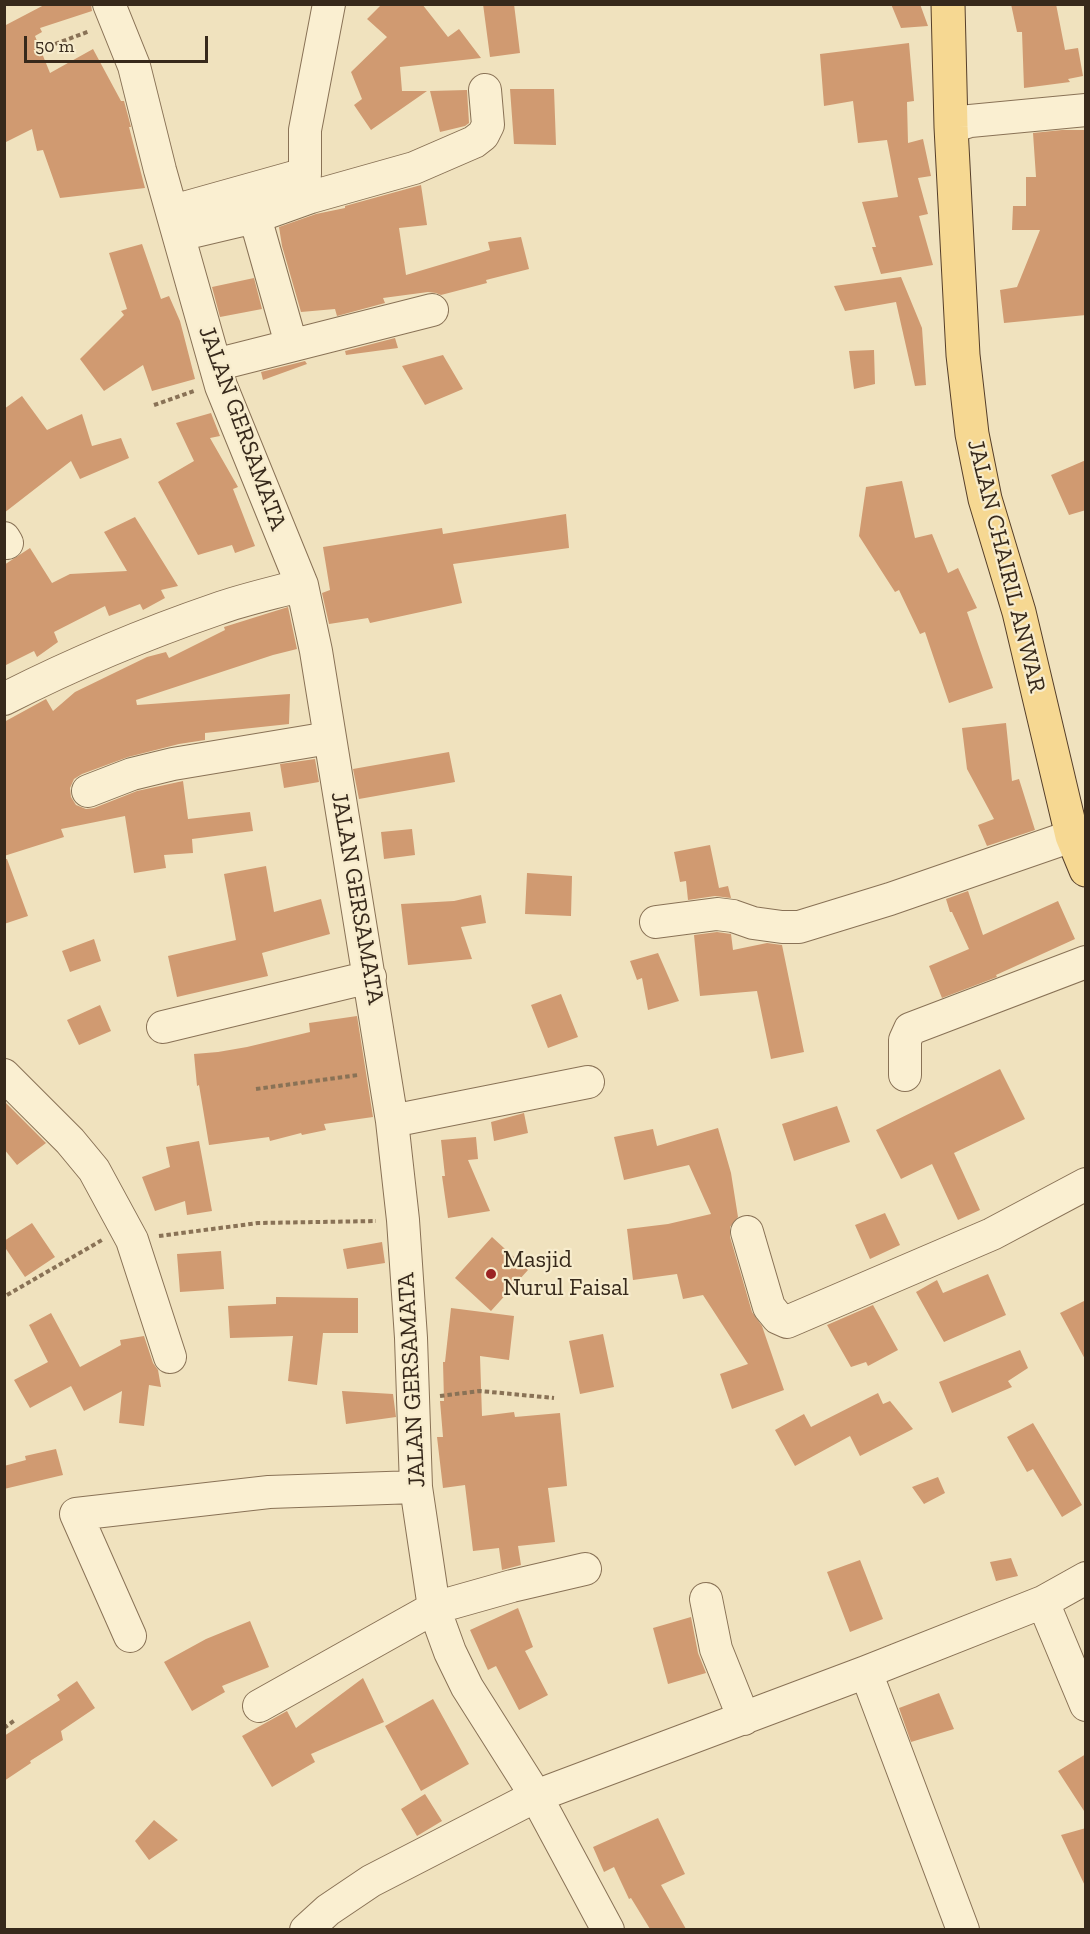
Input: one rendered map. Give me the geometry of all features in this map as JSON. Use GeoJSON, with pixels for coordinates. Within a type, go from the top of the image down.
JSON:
{"type":"FeatureCollection","features":[{"type":"Feature","properties":{"kind":"main road","name":"JALAN CHAIRIL ANWAR"},"geometry":{"type":"LineString","coordinates":[[948,4],[961,124],[984,422],[995,488],[1086,870]]}},
{"type":"Feature","properties":{"kind":"main road","name":"JALAN CHAIRIL ANWAR"},"geometry":{"type":"LineString","coordinates":[[961,124],[963,4]]}},
{"type":"Feature","properties":{"kind":"street"},"geometry":{"type":"LineString","coordinates":[[308,186],[305,130],[329,4]]}},
{"type":"Feature","properties":{"kind":"street","name":"JALAN GERSAMATA"},"geometry":{"type":"LineString","coordinates":[[112,13],[134,66],[154,150],[218,375],[302,585],[316,651],[386,1072],[404,1220],[416,1487],[434,1608],[450,1652],[467,1687],[536,1796],[608,1929]]}},
{"type":"Feature","properties":{"kind":"street"},"geometry":{"type":"LineString","coordinates":[[176,223],[308,186],[414,168],[474,142],[483,135],[488,125],[485,90]]}},
{"type":"Feature","properties":{"kind":"street"},"geometry":{"type":"LineString","coordinates":[[961,124],[1086,110]]}},
{"type":"Feature","properties":{"kind":"street"},"geometry":{"type":"LineString","coordinates":[[176,223],[255,217],[308,186]]}},
{"type":"Feature","properties":{"kind":"street"},"geometry":{"type":"LineString","coordinates":[[255,217],[291,344]]}},
{"type":"Feature","properties":{"kind":"street"},"geometry":{"type":"LineString","coordinates":[[218,375],[291,344],[432,310]]}},
{"type":"Feature","properties":{"kind":"street"},"geometry":{"type":"LineString","coordinates":[[4,699],[144,636],[219,608],[302,585]]}},
{"type":"Feature","properties":{"kind":"street"},"geometry":{"type":"LineString","coordinates":[[88,791],[132,774],[173,764],[329,738]]}},
{"type":"Feature","properties":{"kind":"street"},"geometry":{"type":"LineString","coordinates":[[656,922],[717,914],[733,916],[753,923],[800,927],[901,896],[1079,834]]}},
{"type":"Feature","properties":{"kind":"street"},"geometry":{"type":"LineString","coordinates":[[905,1075],[905,1040],[910,1029],[1086,962]]}},
{"type":"Feature","properties":{"kind":"street"},"geometry":{"type":"LineString","coordinates":[[163,1028],[370,977]]}},
{"type":"Feature","properties":{"kind":"street"},"geometry":{"type":"LineString","coordinates":[[4,1075],[63,1134],[94,1170],[129,1233],[170,1357]]}},
{"type":"Feature","properties":{"kind":"street"},"geometry":{"type":"LineString","coordinates":[[392,1122],[588,1082]]}},
{"type":"Feature","properties":{"kind":"street"},"geometry":{"type":"LineString","coordinates":[[747,1232],[769,1307],[778,1318],[787,1322],[992,1234],[1086,1184]]}},
{"type":"Feature","properties":{"kind":"street"},"geometry":{"type":"LineString","coordinates":[[130,1636],[75,1514],[269,1492],[416,1487]]}},
{"type":"Feature","properties":{"kind":"street"},"geometry":{"type":"LineString","coordinates":[[259,1706],[434,1608],[585,1569]]}},
{"type":"Feature","properties":{"kind":"street"},"geometry":{"type":"LineString","coordinates":[[306,1929],[328,1910],[371,1881],[536,1796],[744,1719],[1043,1602],[1086,1578]]}},
{"type":"Feature","properties":{"kind":"street"},"geometry":{"type":"LineString","coordinates":[[706,1599],[716,1648],[744,1719]]}},
{"type":"Feature","properties":{"kind":"street"},"geometry":{"type":"LineString","coordinates":[[1043,1602],[1086,1705]]}},
{"type":"Feature","properties":{"kind":"street"},"geometry":{"type":"LineString","coordinates":[[866,1672],[963,1929]]}},
{"type":"Feature","properties":{"kind":"path"},"geometry":{"type":"LineString","coordinates":[[56,44],[112,13]]}},
{"type":"Feature","properties":{"kind":"path"},"geometry":{"type":"LineString","coordinates":[[154,405],[185,393],[218,375]]}},
{"type":"Feature","properties":{"kind":"path"},"geometry":{"type":"LineString","coordinates":[[256,1089],[386,1072]]}},
{"type":"Feature","properties":{"kind":"path"},"geometry":{"type":"LineString","coordinates":[[7,1295],[129,1233],[258,1223],[404,1220]]}},
{"type":"Feature","properties":{"kind":"path"},"geometry":{"type":"LineString","coordinates":[[412,1400],[480,1391],[554,1398]]}},
{"type":"Feature","properties":{"kind":"path"},"geometry":{"type":"LineString","coordinates":[[4,1728],[15,1720]]}},
{"type":"Feature","properties":{"kind":"building"},"geometry":{"type":"Polygon","coordinates":[[[46,4],[91,4],[92,11],[40,28],[42,32],[35,36],[50,73],[93,49],[121,101],[124,101],[145,188],[60,198],[43,150],[37,151],[32,129],[4,143],[4,26],[46,4]]]}},
{"type":"Feature","properties":{"kind":"building"},"geometry":{"type":"Polygon","coordinates":[[[382,4],[422,4],[448,37],[459,29],[481,58],[400,67],[402,91],[427,91],[371,130],[354,105],[362,99],[351,72],[387,37],[367,19],[382,4]]]}},
{"type":"Feature","properties":{"kind":"building"},"geometry":{"type":"Polygon","coordinates":[[[483,4],[514,4],[520,53],[490,57],[483,4]]]}},
{"type":"Feature","properties":{"kind":"building"},"geometry":{"type":"Polygon","coordinates":[[[891,4],[920,4],[928,26],[901,28],[891,4]]]}},
{"type":"Feature","properties":{"kind":"building"},"geometry":{"type":"Polygon","coordinates":[[[1011,4],[1056,4],[1065,50],[1078,48],[1083,76],[1068,79],[1070,82],[1024,88],[1022,32],[1017,32],[1011,4]]]}},
{"type":"Feature","properties":{"kind":"building"},"geometry":{"type":"Polygon","coordinates":[[[909,43],[914,101],[907,102],[908,143],[923,139],[931,176],[918,178],[928,214],[919,216],[933,265],[881,274],[872,247],[876,247],[862,202],[898,197],[887,140],[858,143],[853,101],[824,106],[820,54],[909,43]]]}},
{"type":"Feature","properties":{"kind":"building"},"geometry":{"type":"Polygon","coordinates":[[[510,89],[554,89],[556,145],[514,144],[510,89]]]}},
{"type":"Feature","properties":{"kind":"building"},"geometry":{"type":"Polygon","coordinates":[[[467,90],[469,123],[440,132],[430,91],[467,90]]]}},
{"type":"Feature","properties":{"kind":"building"},"geometry":{"type":"Polygon","coordinates":[[[1086,130],[1086,315],[1004,323],[1000,290],[1017,287],[1040,230],[1012,230],[1013,206],[1026,206],[1026,177],[1036,177],[1033,133],[1086,130]]]}},
{"type":"Feature","properties":{"kind":"building"},"geometry":{"type":"Polygon","coordinates":[[[421,185],[427,225],[399,228],[406,275],[490,250],[488,242],[521,237],[529,269],[441,295],[428,292],[383,298],[385,303],[337,316],[335,309],[301,312],[282,246],[279,227],[316,214],[345,208],[345,206],[421,185]]]}},
{"type":"Feature","properties":{"kind":"building"},"geometry":{"type":"Polygon","coordinates":[[[142,244],[161,299],[169,296],[180,321],[195,379],[152,391],[143,365],[104,391],[80,359],[124,315],[121,311],[127,309],[109,253],[142,244]]]}},
{"type":"Feature","properties":{"kind":"building"},"geometry":{"type":"Polygon","coordinates":[[[901,277],[922,328],[926,385],[915,386],[896,302],[845,311],[834,286],[901,277]]]}},
{"type":"Feature","properties":{"kind":"building"},"geometry":{"type":"Polygon","coordinates":[[[254,278],[262,309],[220,317],[212,287],[254,278]]]}},
{"type":"Feature","properties":{"kind":"building"},"geometry":{"type":"Polygon","coordinates":[[[395,338],[398,348],[346,355],[345,351],[395,338]]]}},
{"type":"Feature","properties":{"kind":"building"},"geometry":{"type":"Polygon","coordinates":[[[874,350],[875,384],[854,389],[849,351],[874,350]]]}},
{"type":"Feature","properties":{"kind":"building"},"geometry":{"type":"Polygon","coordinates":[[[443,355],[463,389],[425,405],[402,366],[443,355]]]}},
{"type":"Feature","properties":{"kind":"building"},"geometry":{"type":"Polygon","coordinates":[[[305,361],[307,364],[263,380],[261,372],[305,361]]]}},
{"type":"Feature","properties":{"kind":"building"},"geometry":{"type":"Polygon","coordinates":[[[22,396],[47,430],[82,414],[92,446],[121,438],[129,458],[80,479],[71,461],[4,513],[4,409],[22,396]]]}},
{"type":"Feature","properties":{"kind":"building"},"geometry":{"type":"Polygon","coordinates":[[[211,413],[220,436],[210,438],[238,487],[233,489],[255,546],[235,553],[232,545],[198,555],[158,482],[194,461],[176,423],[211,413]]]}},
{"type":"Feature","properties":{"kind":"building"},"geometry":{"type":"Polygon","coordinates":[[[1086,460],[1086,510],[1069,515],[1051,475],[1086,460]]]}},
{"type":"Feature","properties":{"kind":"building"},"geometry":{"type":"Polygon","coordinates":[[[902,481],[915,538],[932,534],[948,573],[958,568],[977,608],[967,612],[993,688],[949,703],[925,632],[920,634],[899,590],[895,592],[859,536],[866,487],[902,481]]]}},
{"type":"Feature","properties":{"kind":"building"},"geometry":{"type":"Polygon","coordinates":[[[566,514],[569,548],[453,564],[462,603],[370,623],[368,618],[329,624],[322,593],[330,590],[323,547],[442,528],[443,534],[566,514]]]}},
{"type":"Feature","properties":{"kind":"building"},"geometry":{"type":"Polygon","coordinates":[[[135,517],[178,586],[161,590],[165,598],[143,610],[140,604],[109,616],[105,606],[54,632],[58,642],[37,657],[34,651],[4,666],[4,565],[30,548],[52,583],[70,574],[127,571],[104,532],[135,517]]]}},
{"type":"Feature","properties":{"kind":"building"},"geometry":{"type":"Polygon","coordinates":[[[288,607],[297,649],[136,700],[137,705],[290,694],[289,724],[205,733],[205,740],[128,757],[82,774],[74,779],[70,788],[71,797],[76,805],[86,809],[137,791],[183,781],[188,819],[250,812],[253,831],[192,839],[193,853],[164,855],[166,868],[134,873],[125,816],[61,829],[64,837],[4,856],[4,722],[46,699],[53,711],[75,692],[147,657],[166,652],[169,658],[225,630],[224,627],[288,607]]]}},
{"type":"Feature","properties":{"kind":"building"},"geometry":{"type":"Polygon","coordinates":[[[1006,723],[1012,781],[1019,779],[1035,830],[987,846],[978,825],[994,819],[967,769],[962,728],[1006,723]]]}},
{"type":"Feature","properties":{"kind":"building"},"geometry":{"type":"Polygon","coordinates":[[[449,752],[455,782],[359,799],[353,769],[449,752]]]}},
{"type":"Feature","properties":{"kind":"building"},"geometry":{"type":"Polygon","coordinates":[[[315,759],[319,782],[284,788],[280,764],[315,759]]]}},
{"type":"Feature","properties":{"kind":"building"},"geometry":{"type":"Polygon","coordinates":[[[412,829],[415,855],[384,859],[381,832],[412,829]]]}},
{"type":"Feature","properties":{"kind":"building"},"geometry":{"type":"Polygon","coordinates":[[[710,845],[719,888],[728,886],[731,898],[715,896],[688,900],[686,881],[680,882],[674,852],[710,845]]]}},
{"type":"Feature","properties":{"kind":"building"},"geometry":{"type":"Polygon","coordinates":[[[4,859],[7,859],[28,916],[4,924],[4,859]]]}},
{"type":"Feature","properties":{"kind":"building"},"geometry":{"type":"Polygon","coordinates":[[[266,866],[274,912],[321,899],[330,934],[262,953],[268,976],[177,997],[168,956],[236,940],[224,874],[266,866]]]}},
{"type":"Feature","properties":{"kind":"building"},"geometry":{"type":"Polygon","coordinates":[[[527,873],[572,876],[571,916],[525,914],[527,873]]]}},
{"type":"Feature","properties":{"kind":"building"},"geometry":{"type":"Polygon","coordinates":[[[968,891],[983,935],[1058,901],[1075,939],[996,975],[997,977],[942,998],[929,966],[969,949],[946,899],[968,891]]]}},
{"type":"Feature","properties":{"kind":"building"},"geometry":{"type":"Polygon","coordinates":[[[481,895],[486,923],[461,927],[472,959],[408,965],[401,904],[454,901],[481,895]]]}},
{"type":"Feature","properties":{"kind":"building"},"geometry":{"type":"Polygon","coordinates":[[[717,932],[731,934],[733,950],[767,943],[782,945],[804,1052],[771,1059],[757,991],[700,996],[694,935],[717,932]]]}},
{"type":"Feature","properties":{"kind":"building"},"geometry":{"type":"Polygon","coordinates":[[[94,939],[101,961],[70,972],[62,951],[94,939]]]}},
{"type":"Feature","properties":{"kind":"building"},"geometry":{"type":"Polygon","coordinates":[[[658,953],[679,1001],[648,1010],[642,978],[637,980],[630,961],[658,953]]]}},
{"type":"Feature","properties":{"kind":"building"},"geometry":{"type":"Polygon","coordinates":[[[561,994],[578,1037],[548,1048],[531,1005],[561,994]]]}},
{"type":"Feature","properties":{"kind":"building"},"geometry":{"type":"Polygon","coordinates":[[[100,1005],[111,1031],[79,1045],[67,1020],[100,1005]]]}},
{"type":"Feature","properties":{"kind":"building"},"geometry":{"type":"Polygon","coordinates":[[[357,1016],[373,1117],[324,1124],[326,1130],[302,1135],[301,1133],[270,1141],[269,1137],[209,1145],[199,1085],[197,1086],[194,1054],[247,1047],[310,1032],[309,1023],[357,1016]]]}},
{"type":"Feature","properties":{"kind":"building"},"geometry":{"type":"Polygon","coordinates":[[[1000,1069],[1025,1119],[954,1153],[980,1210],[958,1220],[932,1164],[901,1179],[876,1130],[1000,1069]]]}},
{"type":"Feature","properties":{"kind":"building"},"geometry":{"type":"Polygon","coordinates":[[[4,1101],[46,1143],[17,1165],[4,1149],[4,1101]]]}},
{"type":"Feature","properties":{"kind":"building"},"geometry":{"type":"Polygon","coordinates":[[[837,1106],[850,1142],[794,1161],[782,1124],[837,1106]]]}},
{"type":"Feature","properties":{"kind":"building"},"geometry":{"type":"Polygon","coordinates":[[[524,1113],[528,1133],[494,1141],[491,1122],[524,1113]]]}},
{"type":"Feature","properties":{"kind":"building"},"geometry":{"type":"Polygon","coordinates":[[[718,1128],[731,1173],[738,1217],[730,1227],[730,1237],[752,1312],[762,1326],[784,1390],[732,1409],[720,1374],[748,1364],[703,1295],[683,1299],[677,1274],[633,1280],[627,1229],[668,1224],[711,1214],[689,1165],[624,1180],[614,1137],[653,1129],[657,1146],[718,1128]]]}},
{"type":"Feature","properties":{"kind":"building"},"geometry":{"type":"Polygon","coordinates":[[[476,1137],[478,1159],[468,1160],[490,1211],[448,1218],[442,1176],[445,1176],[441,1140],[476,1137]]]}},
{"type":"Feature","properties":{"kind":"building"},"geometry":{"type":"Polygon","coordinates":[[[199,1141],[212,1211],[187,1215],[185,1201],[155,1211],[142,1177],[170,1167],[166,1147],[199,1141]]]}},
{"type":"Feature","properties":{"kind":"building"},"geometry":{"type":"Polygon","coordinates":[[[885,1213],[900,1245],[870,1259],[855,1225],[885,1213]]]}},
{"type":"Feature","properties":{"kind":"building"},"geometry":{"type":"Polygon","coordinates":[[[32,1223],[55,1257],[25,1277],[4,1246],[4,1241],[32,1223]]]}},
{"type":"Feature","properties":{"kind":"building","name":"Masjid Nurul Faisal"},"geometry":{"type":"Polygon","coordinates":[[[492,1237],[528,1270],[491,1311],[455,1278],[492,1237]]]}},
{"type":"Feature","properties":{"kind":"building"},"geometry":{"type":"Polygon","coordinates":[[[382,1242],[385,1263],[347,1269],[343,1249],[382,1242]]]}},
{"type":"Feature","properties":{"kind":"building"},"geometry":{"type":"Polygon","coordinates":[[[221,1251],[224,1289],[180,1292],[177,1254],[221,1251]]]}},
{"type":"Feature","properties":{"kind":"building"},"geometry":{"type":"Polygon","coordinates":[[[988,1274],[1006,1315],[944,1342],[916,1292],[937,1280],[943,1293],[988,1274]]]}},
{"type":"Feature","properties":{"kind":"building"},"geometry":{"type":"Polygon","coordinates":[[[276,1297],[358,1298],[358,1333],[323,1333],[317,1385],[288,1381],[293,1336],[230,1338],[228,1306],[276,1304],[276,1297]]]}},
{"type":"Feature","properties":{"kind":"building"},"geometry":{"type":"Polygon","coordinates":[[[1086,1300],[1086,1361],[1060,1313],[1086,1300]]]}},
{"type":"Feature","properties":{"kind":"building"},"geometry":{"type":"Polygon","coordinates":[[[873,1305],[898,1350],[868,1366],[866,1362],[851,1367],[827,1325],[873,1305]]]}},
{"type":"Feature","properties":{"kind":"building"},"geometry":{"type":"Polygon","coordinates":[[[451,1308],[514,1316],[509,1360],[480,1356],[482,1416],[514,1412],[515,1417],[560,1413],[567,1486],[548,1488],[555,1542],[518,1546],[521,1565],[502,1570],[499,1548],[473,1551],[465,1485],[443,1488],[437,1437],[443,1437],[440,1401],[444,1401],[443,1362],[445,1362],[451,1308]]]}},
{"type":"Feature","properties":{"kind":"building"},"geometry":{"type":"Polygon","coordinates":[[[51,1313],[80,1367],[121,1345],[120,1340],[144,1336],[153,1363],[158,1370],[161,1387],[149,1385],[144,1426],[119,1423],[122,1391],[84,1411],[71,1386],[30,1408],[14,1380],[48,1362],[29,1325],[51,1313]]]}},
{"type":"Feature","properties":{"kind":"building"},"geometry":{"type":"Polygon","coordinates":[[[603,1334],[614,1387],[580,1394],[569,1341],[603,1334]]]}},
{"type":"Feature","properties":{"kind":"building"},"geometry":{"type":"Polygon","coordinates":[[[1020,1350],[1028,1368],[1008,1381],[1012,1387],[952,1413],[939,1382],[1020,1350]]]}},
{"type":"Feature","properties":{"kind":"building"},"geometry":{"type":"Polygon","coordinates":[[[342,1391],[393,1394],[396,1417],[346,1424],[342,1391]]]}},
{"type":"Feature","properties":{"kind":"building"},"geometry":{"type":"Polygon","coordinates":[[[878,1393],[883,1404],[890,1401],[913,1429],[860,1456],[850,1436],[795,1466],[775,1430],[804,1414],[811,1427],[878,1393]]]}},
{"type":"Feature","properties":{"kind":"building"},"geometry":{"type":"Polygon","coordinates":[[[1033,1423],[1082,1505],[1062,1517],[1033,1469],[1027,1472],[1007,1437],[1033,1423]]]}},
{"type":"Feature","properties":{"kind":"building"},"geometry":{"type":"Polygon","coordinates":[[[56,1449],[63,1475],[4,1489],[4,1466],[26,1460],[25,1456],[56,1449]]]}},
{"type":"Feature","properties":{"kind":"building"},"geometry":{"type":"Polygon","coordinates":[[[938,1477],[945,1493],[924,1504],[912,1487],[938,1477]]]}},
{"type":"Feature","properties":{"kind":"building"},"geometry":{"type":"Polygon","coordinates":[[[1011,1558],[1018,1576],[996,1581],[990,1562],[1011,1558]]]}},
{"type":"Feature","properties":{"kind":"building"},"geometry":{"type":"Polygon","coordinates":[[[860,1560],[883,1619],[850,1632],[827,1572],[860,1560]]]}},
{"type":"Feature","properties":{"kind":"building"},"geometry":{"type":"Polygon","coordinates":[[[518,1608],[533,1647],[525,1651],[548,1695],[519,1710],[496,1666],[488,1670],[470,1630],[518,1608]]]}},
{"type":"Feature","properties":{"kind":"building"},"geometry":{"type":"Polygon","coordinates":[[[691,1617],[698,1653],[706,1673],[668,1684],[653,1628],[691,1617]]]}},
{"type":"Feature","properties":{"kind":"building"},"geometry":{"type":"Polygon","coordinates":[[[250,1621],[269,1667],[222,1686],[225,1692],[192,1711],[164,1662],[206,1639],[250,1621]]]}},
{"type":"Feature","properties":{"kind":"building"},"geometry":{"type":"Polygon","coordinates":[[[363,1678],[384,1722],[311,1754],[315,1762],[272,1787],[242,1736],[287,1711],[296,1728],[363,1678]]]}},
{"type":"Feature","properties":{"kind":"building"},"geometry":{"type":"Polygon","coordinates":[[[77,1681],[95,1708],[61,1731],[63,1740],[4,1781],[4,1736],[60,1700],[57,1695],[77,1681]]]}},
{"type":"Feature","properties":{"kind":"building"},"geometry":{"type":"Polygon","coordinates":[[[939,1693],[954,1729],[911,1742],[899,1708],[939,1693]]]}},
{"type":"Feature","properties":{"kind":"building"},"geometry":{"type":"Polygon","coordinates":[[[433,1699],[469,1764],[421,1791],[385,1726],[433,1699]]]}},
{"type":"Feature","properties":{"kind":"building"},"geometry":{"type":"Polygon","coordinates":[[[1086,1754],[1086,1814],[1058,1771],[1086,1754]]]}},
{"type":"Feature","properties":{"kind":"building"},"geometry":{"type":"Polygon","coordinates":[[[425,1794],[442,1821],[417,1836],[401,1809],[425,1794]]]}},
{"type":"Feature","properties":{"kind":"building"},"geometry":{"type":"Polygon","coordinates":[[[658,1818],[685,1874],[661,1885],[686,1929],[650,1929],[631,1898],[629,1899],[614,1867],[604,1872],[593,1847],[658,1818]]]}},
{"type":"Feature","properties":{"kind":"building"},"geometry":{"type":"Polygon","coordinates":[[[154,1820],[178,1840],[149,1860],[135,1841],[154,1820]]]}},
{"type":"Feature","properties":{"kind":"building"},"geometry":{"type":"Polygon","coordinates":[[[1086,1828],[1086,1888],[1061,1835],[1086,1828]]]}},
{"type":"Feature","properties":{"kind":"place","name":"Masjid Nurul Faisal"},"geometry":{"type":"Point","coordinates":[491,1274]}}]}
